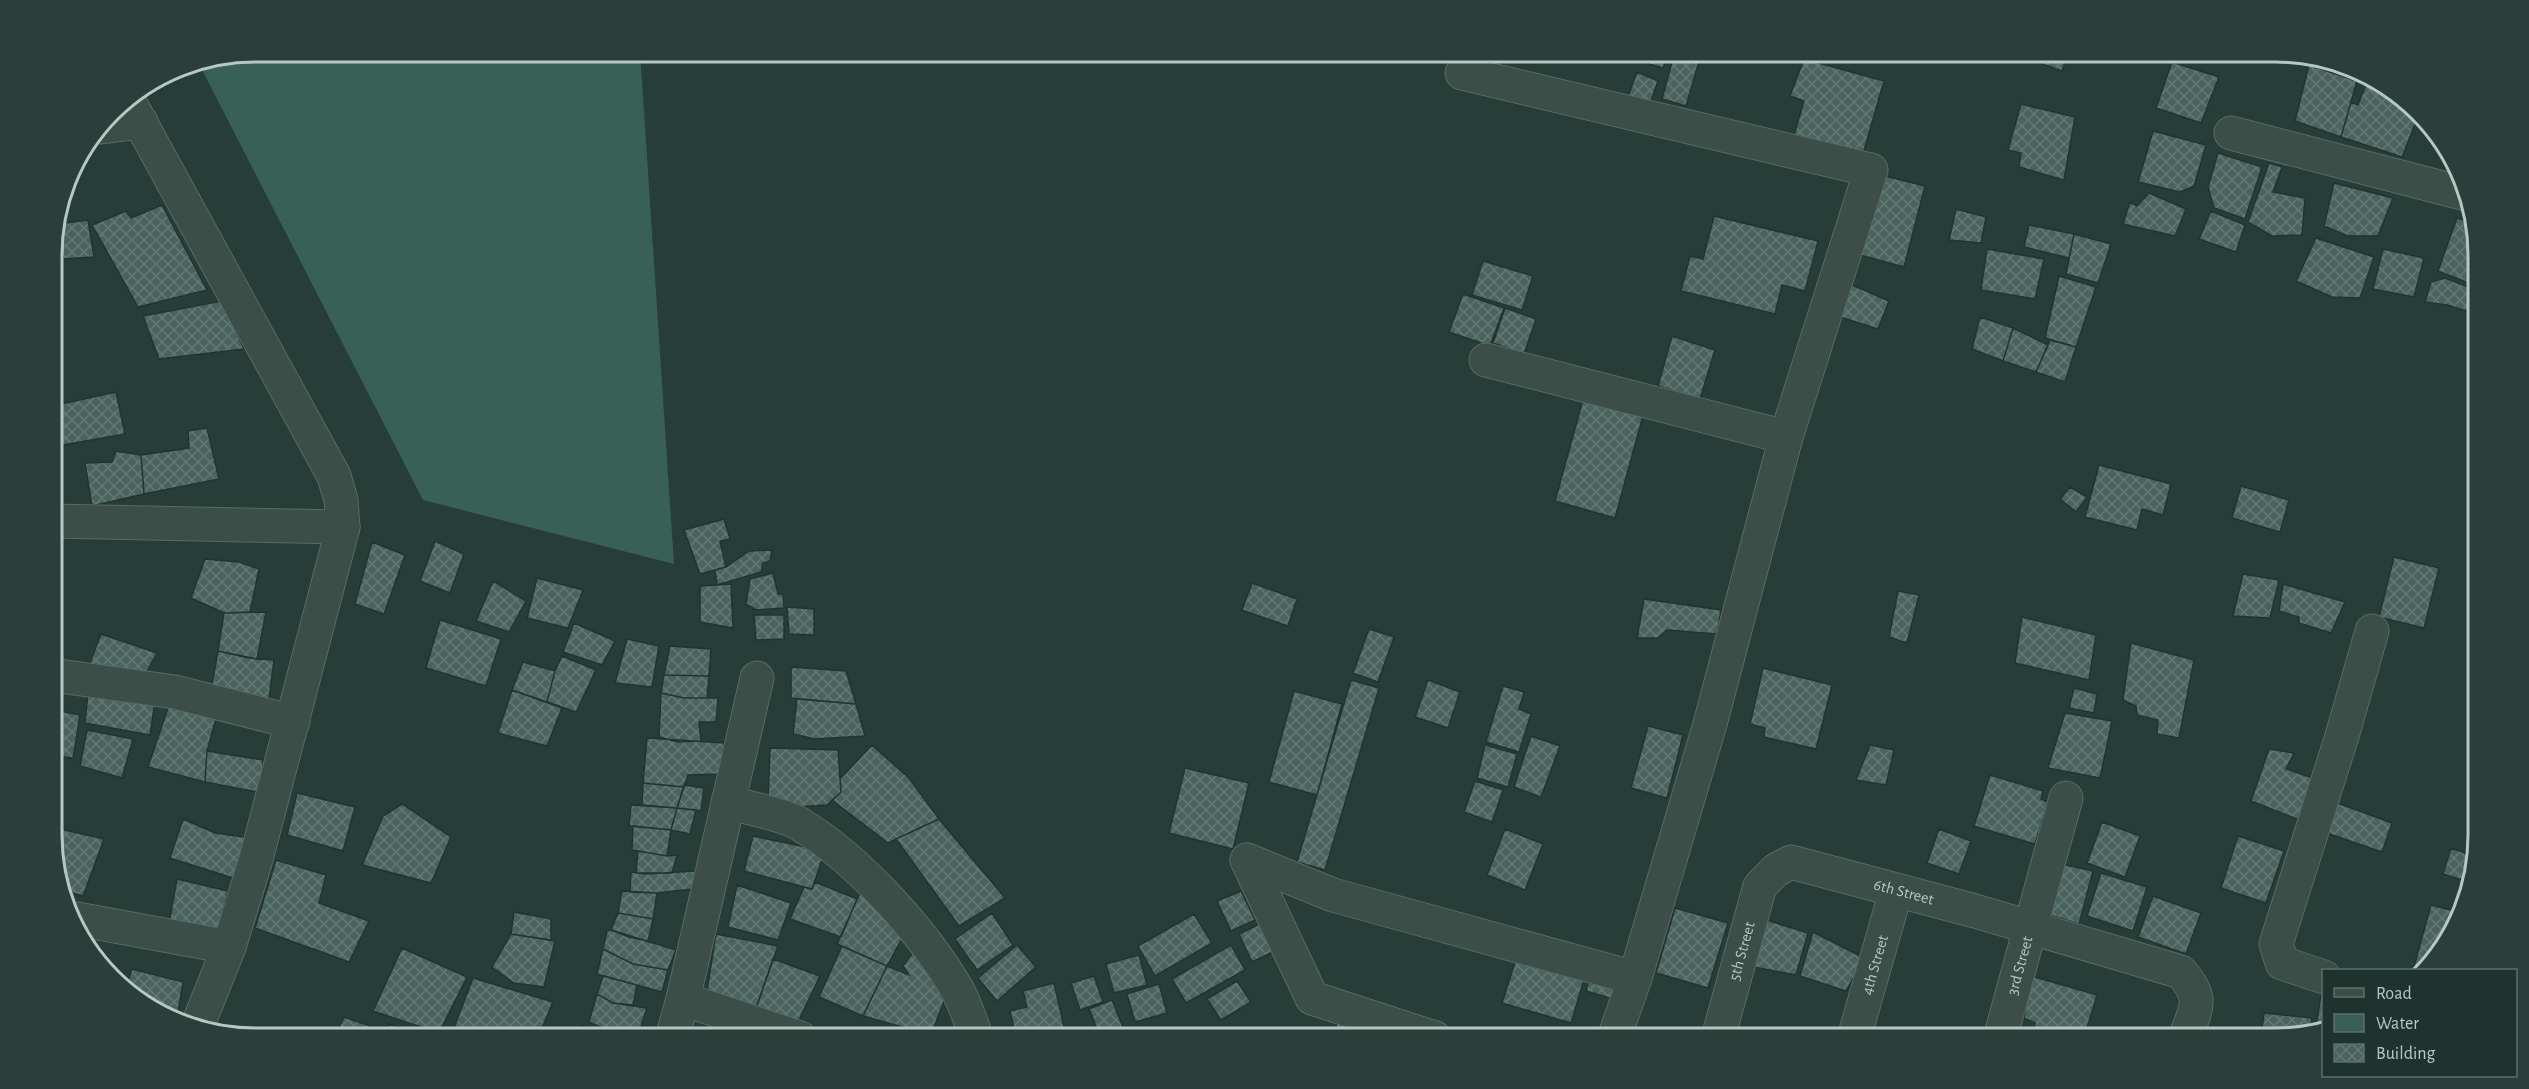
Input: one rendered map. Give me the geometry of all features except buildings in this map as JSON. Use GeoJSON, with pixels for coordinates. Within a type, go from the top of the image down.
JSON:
{"type":"FeatureCollection","features":[{"type":"Feature","properties":{"kind":"street"},"geometry":{"type":"LineString","coordinates":[[1462,73],[1871,170],[1786,437],[1710,724],[1635,978],[1618,1027]]}},
{"type":"Feature","properties":{"kind":"street"},"geometry":{"type":"LineString","coordinates":[[118,118],[134,110],[334,476],[341,500],[344,527],[256,859],[229,947],[200,1019]]}},
{"type":"Feature","properties":{"kind":"street"},"geometry":{"type":"LineString","coordinates":[[2231,133],[2457,192]]}},
{"type":"Feature","properties":{"kind":"street"},"geometry":{"type":"LineString","coordinates":[[1486,360],[1786,437]]}},
{"type":"Feature","properties":{"kind":"street"},"geometry":{"type":"LineString","coordinates":[[62,521],[344,527]]}},
{"type":"Feature","properties":{"kind":"street"},"geometry":{"type":"LineString","coordinates":[[2322,976],[2282,963],[2276,944],[2342,736],[2372,631]]}},
{"type":"Feature","properties":{"kind":"street"},"geometry":{"type":"LineString","coordinates":[[62,676],[175,692],[293,722]]}},
{"type":"Feature","properties":{"kind":"street"},"geometry":{"type":"LineString","coordinates":[[675,1028],[757,678]]}},
{"type":"Feature","properties":{"kind":"street"},"geometry":{"type":"LineString","coordinates":[[2030,928],[2066,798]]}},
{"type":"Feature","properties":{"kind":"street"},"geometry":{"type":"LineString","coordinates":[[728,802],[796,822],[841,854],[894,907],[929,948],[959,993],[973,1028]]}},
{"type":"Feature","properties":{"kind":"street"},"geometry":{"type":"LineString","coordinates":[[1403,1027],[1312,998],[1247,860],[1333,895],[1635,978]]}},
{"type":"Feature","properties":{"kind":"street","name":"6th Street"},"geometry":{"type":"LineString","coordinates":[[1776,870],[1791,862],[1976,911],[2181,972],[2195,989],[2196,1009],[2189,1027]]}},
{"type":"Feature","properties":{"kind":"street","name":"5th Street"},"geometry":{"type":"LineString","coordinates":[[1721,1027],[1760,886],[1776,870]]}},
{"type":"Feature","properties":{"kind":"street","name":"4th Street"},"geometry":{"type":"LineString","coordinates":[[1857,1027],[1896,891]]}},
{"type":"Feature","properties":{"kind":"street"},"geometry":{"type":"LineString","coordinates":[[82,920],[229,947]]}},
{"type":"Feature","properties":{"kind":"street","name":"3rd Street"},"geometry":{"type":"LineString","coordinates":[[2003,1027],[2030,928]]}},
{"type":"Feature","properties":{"kind":"street"},"geometry":{"type":"LineString","coordinates":[[683,999],[769,1028]]}},
{"type":"Feature","properties":{"kind":"water"},"geometry":{"type":"Polygon","coordinates":[[[242,62],[641,62],[674,564],[423,500],[202,69],[242,62]]]}}]}
